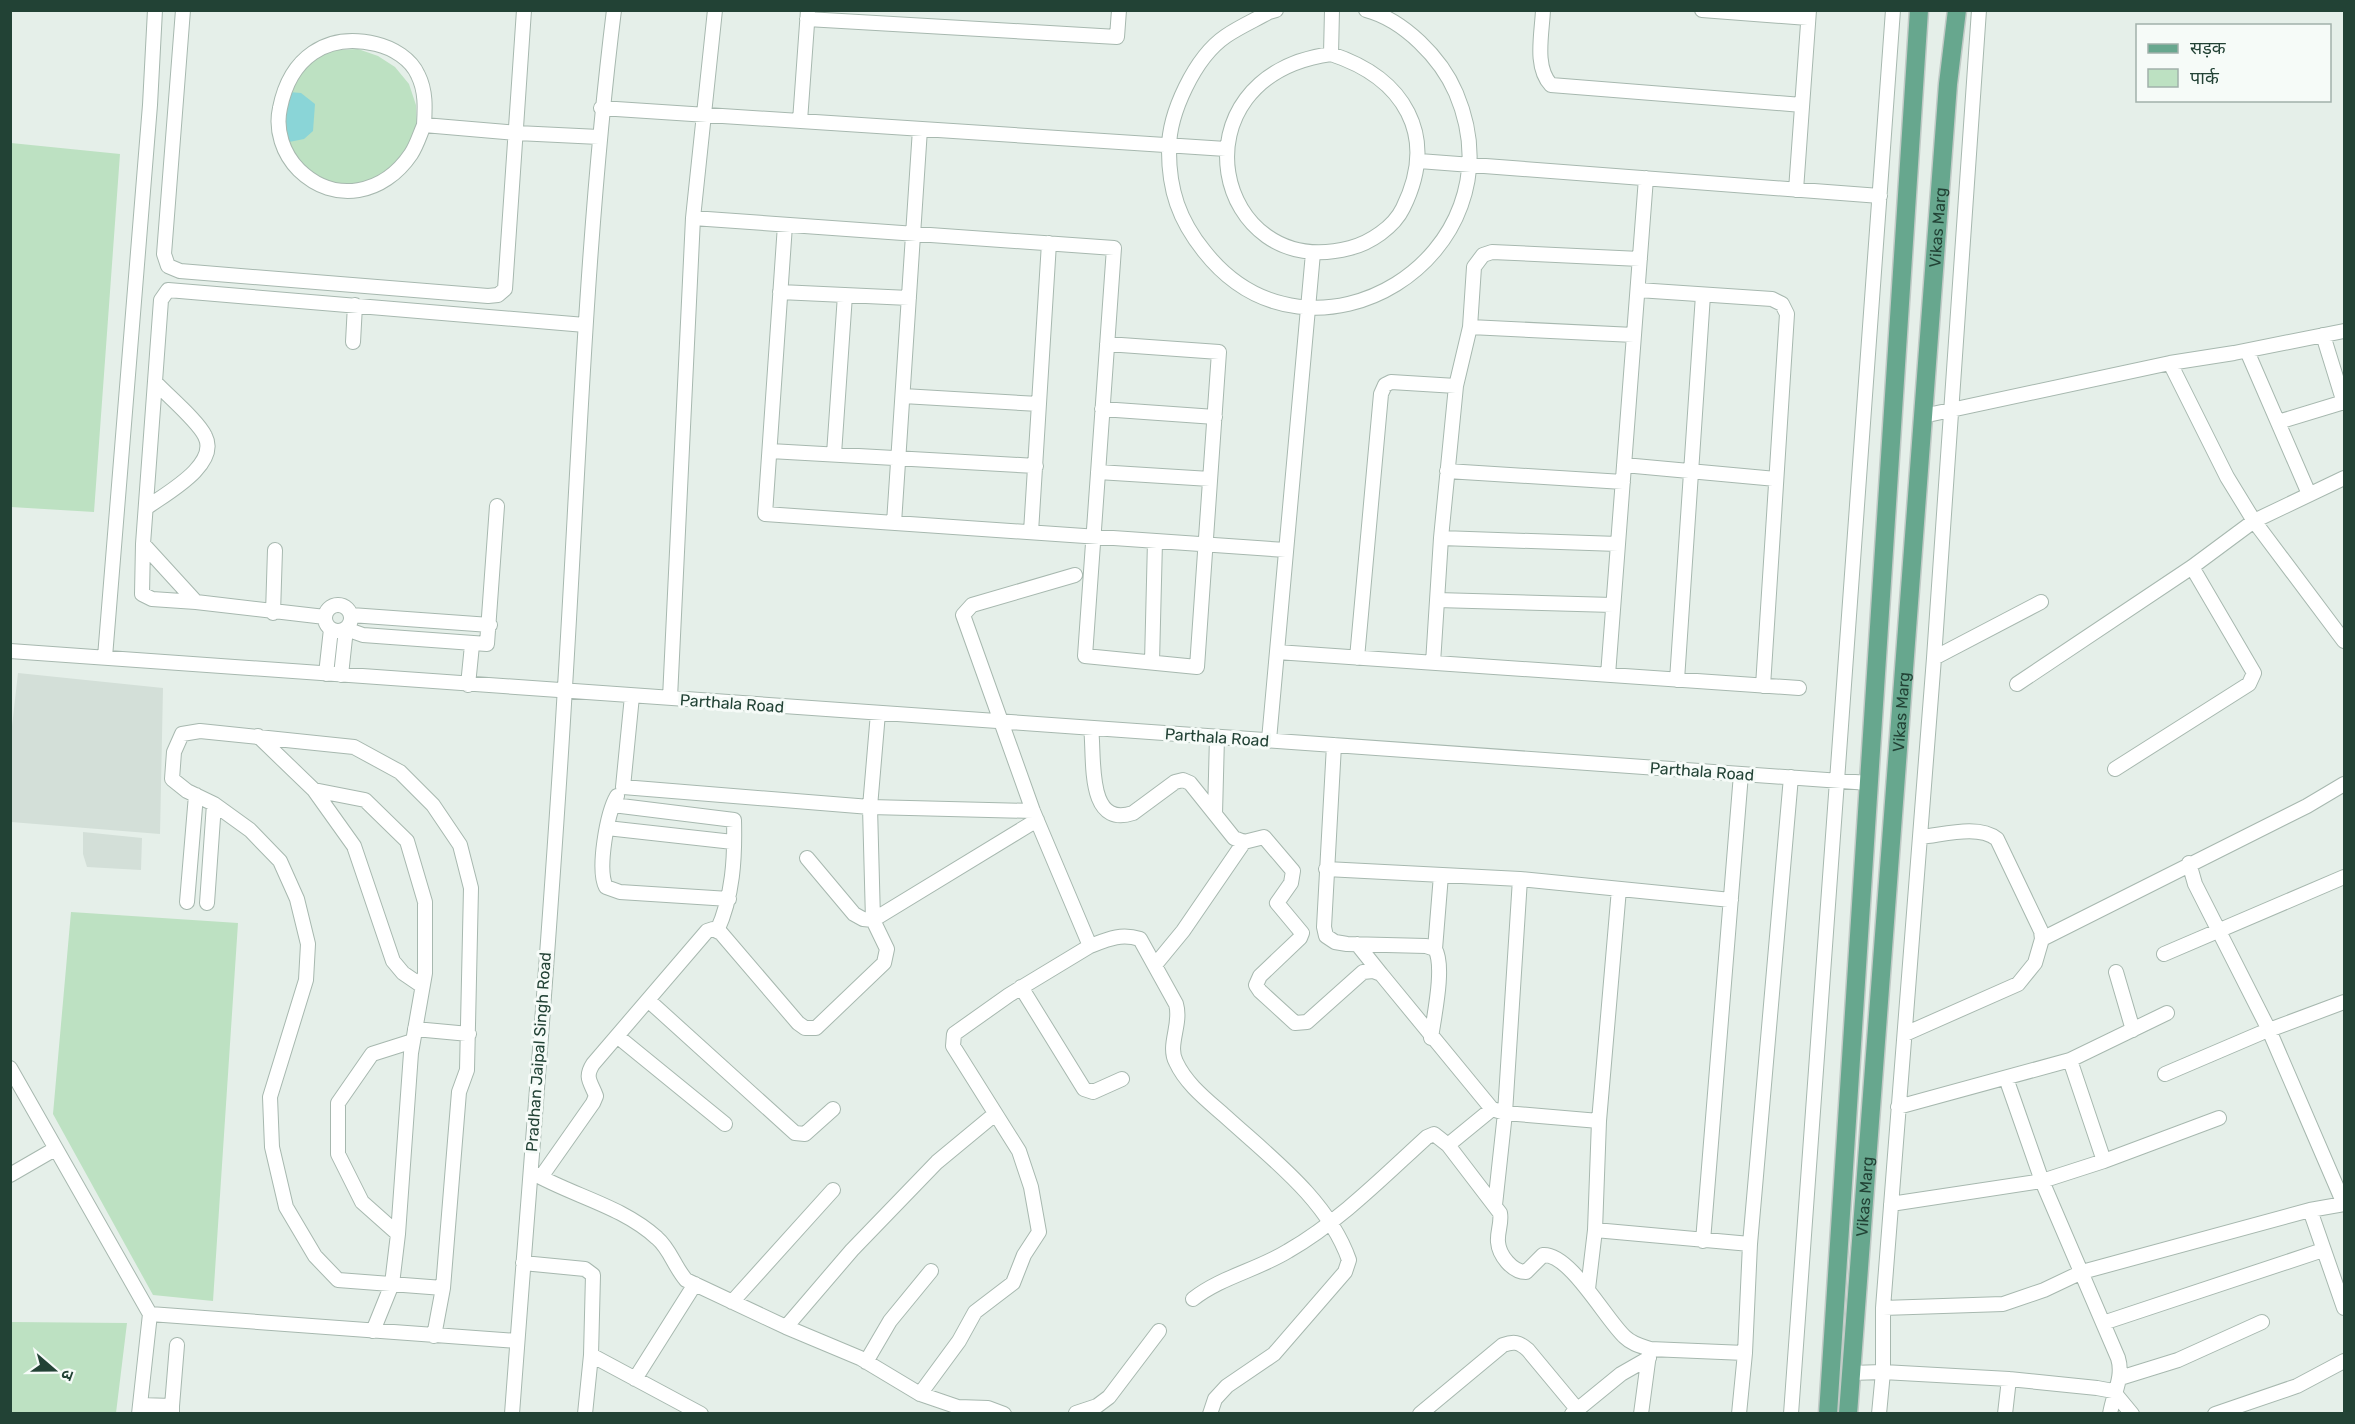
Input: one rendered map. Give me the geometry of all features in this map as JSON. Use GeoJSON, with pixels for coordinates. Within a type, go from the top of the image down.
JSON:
{"type":"FeatureCollection","features":[{"type":"Feature","properties":{"kind":"main road","name":"Vikas Marg"},"geometry":{"type":"LineString","coordinates":[[1828,1413],[1919,10]]}},
{"type":"Feature","properties":{"kind":"main road","name":"Vikas Marg"},"geometry":{"type":"LineString","coordinates":[[1848,1413],[1948,84],[1957,10]]}},
{"type":"Feature","properties":{"kind":"street"},"geometry":{"type":"LineString","coordinates":[[105,657],[150,105],[155,10]]}},
{"type":"Feature","properties":{"kind":"street"},"geometry":{"type":"LineString","coordinates":[[183,10],[164,254],[168,266],[180,271],[488,296],[498,295],[505,289],[524,10]]}},
{"type":"Feature","properties":{"kind":"street","name":"Pradhan Jaipal Singh Road"},"geometry":{"type":"LineString","coordinates":[[512,1413],[523,1263],[535,1174],[585,325],[599,137],[614,10]]}},
{"type":"Feature","properties":{"kind":"street"},"geometry":{"type":"LineString","coordinates":[[670,698],[693,218],[715,10]]}},
{"type":"Feature","properties":{"kind":"street"},"geometry":{"type":"LineString","coordinates":[[800,121],[808,15],[1117,38],[1119,10]]}},
{"type":"Feature","properties":{"kind":"street"},"geometry":{"type":"LineString","coordinates":[[1276,10],[1224,37],[1189,77],[1169,145],[1169,178],[1186,228],[1218,269],[1263,297],[1308,308],[1356,303],[1400,284],[1436,253],[1460,212],[1471,165],[1467,118],[1448,74],[1417,38],[1366,10]]}},
{"type":"Feature","properties":{"kind":"street"},"geometry":{"type":"LineString","coordinates":[[1330,54],[1332,10]]}},
{"type":"Feature","properties":{"kind":"street"},"geometry":{"type":"LineString","coordinates":[[1543,10],[1541,67],[1544,78],[1551,85],[1802,105]]}},
{"type":"Feature","properties":{"kind":"street"},"geometry":{"type":"LineString","coordinates":[[1702,10],[1808,14],[1796,190]]}},
{"type":"Feature","properties":{"kind":"street"},"geometry":{"type":"LineString","coordinates":[[1791,1413],[1893,10]]}},
{"type":"Feature","properties":{"kind":"street"},"geometry":{"type":"LineString","coordinates":[[1879,1413],[1883,1372],[1883,1308],[1921,837],[1978,10]]}},
{"type":"Feature","properties":{"kind":"street"},"geometry":{"type":"LineString","coordinates":[[356,39],[385,46],[405,58],[418,75],[425,99],[424,124],[412,153],[398,170],[377,183],[350,193],[328,189],[309,179],[297,167],[283,148],[278,118],[284,89],[295,69],[312,53],[330,44],[356,39]]}},
{"type":"Feature","properties":{"kind":"street"},"geometry":{"type":"LineString","coordinates":[[1330,54],[1355,62],[1391,87],[1404,104],[1415,130],[1419,161],[1414,186],[1401,212],[1383,231],[1359,246],[1335,252],[1313,253],[1286,246],[1261,231],[1245,215],[1234,196],[1229,179],[1226,149],[1237,111],[1256,85],[1280,69],[1310,57],[1330,54]]}},
{"type":"Feature","properties":{"kind":"street"},"geometry":{"type":"LineString","coordinates":[[150,105],[175,108]]}},
{"type":"Feature","properties":{"kind":"street"},"geometry":{"type":"LineString","coordinates":[[602,108],[1226,149]]}},
{"type":"Feature","properties":{"kind":"street"},"geometry":{"type":"LineString","coordinates":[[424,124],[517,133],[599,137]]}},
{"type":"Feature","properties":{"kind":"street"},"geometry":{"type":"LineString","coordinates":[[894,523],[920,129]]}},
{"type":"Feature","properties":{"kind":"street"},"geometry":{"type":"LineString","coordinates":[[1419,161],[1880,196]]}},
{"type":"Feature","properties":{"kind":"street"},"geometry":{"type":"LineString","coordinates":[[1608,675],[1646,178]]}},
{"type":"Feature","properties":{"kind":"street"},"geometry":{"type":"LineString","coordinates":[[693,218],[1114,248],[1102,409],[1085,656],[1197,667],[1219,352],[1107,344]]}},
{"type":"Feature","properties":{"kind":"street"},"geometry":{"type":"LineString","coordinates":[[785,225],[765,514],[1286,550]]}},
{"type":"Feature","properties":{"kind":"street"},"geometry":{"type":"LineString","coordinates":[[1031,532],[1049,243]]}},
{"type":"Feature","properties":{"kind":"street"},"geometry":{"type":"LineString","coordinates":[[1433,663],[1447,471],[1456,386],[1470,327],[1474,267],[1483,255],[1492,252],[1640,260]]}},
{"type":"Feature","properties":{"kind":"street"},"geometry":{"type":"LineString","coordinates":[[1269,740],[1313,253]]}},
{"type":"Feature","properties":{"kind":"street"},"geometry":{"type":"LineString","coordinates":[[497,506],[487,645],[363,635],[346,629],[342,632],[328,623],[273,613],[145,597],[142,594],[143,544],[161,300],[168,290],[585,325]]}},
{"type":"Feature","properties":{"kind":"street"},"geometry":{"type":"LineString","coordinates":[[1638,290],[1772,299],[1782,304],[1787,314],[1763,686]]}},
{"type":"Feature","properties":{"kind":"street"},"geometry":{"type":"LineString","coordinates":[[780,292],[909,298]]}},
{"type":"Feature","properties":{"kind":"street"},"geometry":{"type":"LineString","coordinates":[[834,454],[845,295]]}},
{"type":"Feature","properties":{"kind":"street"},"geometry":{"type":"LineString","coordinates":[[1677,680],[1704,295]]}},
{"type":"Feature","properties":{"kind":"street"},"geometry":{"type":"LineString","coordinates":[[353,342],[355,305]]}},
{"type":"Feature","properties":{"kind":"street"},"geometry":{"type":"LineString","coordinates":[[1470,327],[1634,335]]}},
{"type":"Feature","properties":{"kind":"street"},"geometry":{"type":"LineString","coordinates":[[1923,416],[2170,363],[2247,351],[2344,331]]}},
{"type":"Feature","properties":{"kind":"street"},"geometry":{"type":"LineString","coordinates":[[2278,422],[2344,402],[2323,335]]}},
{"type":"Feature","properties":{"kind":"street"},"geometry":{"type":"LineString","coordinates":[[2247,351],[2308,494]]}},
{"type":"Feature","properties":{"kind":"street"},"geometry":{"type":"LineString","coordinates":[[2170,363],[2227,477],[2254,520],[2344,640]]}},
{"type":"Feature","properties":{"kind":"street"},"geometry":{"type":"LineString","coordinates":[[146,508],[199,468],[208,452],[205,435],[155,382]]}},
{"type":"Feature","properties":{"kind":"street"},"geometry":{"type":"LineString","coordinates":[[1358,658],[1381,394],[1385,385],[1391,382],[1456,386]]}},
{"type":"Feature","properties":{"kind":"street"},"geometry":{"type":"LineString","coordinates":[[903,396],[1039,405]]}},
{"type":"Feature","properties":{"kind":"street"},"geometry":{"type":"LineString","coordinates":[[1102,409],[1215,417]]}},
{"type":"Feature","properties":{"kind":"street"},"geometry":{"type":"LineString","coordinates":[[770,451],[1036,466]]}},
{"type":"Feature","properties":{"kind":"street"},"geometry":{"type":"LineString","coordinates":[[1624,465],[1776,479]]}},
{"type":"Feature","properties":{"kind":"street"},"geometry":{"type":"LineString","coordinates":[[1447,471],[1623,482]]}},
{"type":"Feature","properties":{"kind":"street"},"geometry":{"type":"LineString","coordinates":[[1098,472],[1210,479]]}},
{"type":"Feature","properties":{"kind":"street"},"geometry":{"type":"LineString","coordinates":[[2017,684],[2192,567],[2254,520],[2344,478]]}},
{"type":"Feature","properties":{"kind":"street"},"geometry":{"type":"LineString","coordinates":[[1441,538],[1618,544]]}},
{"type":"Feature","properties":{"kind":"street"},"geometry":{"type":"LineString","coordinates":[[1152,662],[1155,541]]}},
{"type":"Feature","properties":{"kind":"street"},"geometry":{"type":"LineString","coordinates":[[143,544],[196,602]]}},
{"type":"Feature","properties":{"kind":"street"},"geometry":{"type":"LineString","coordinates":[[273,613],[276,550]]}},
{"type":"Feature","properties":{"kind":"street"},"geometry":{"type":"LineString","coordinates":[[2115,768],[2249,684],[2254,673],[2192,567]]}},
{"type":"Feature","properties":{"kind":"street"},"geometry":{"type":"LineString","coordinates":[[1075,575],[972,605],[965,609],[963,615],[964,625],[1002,722],[1035,816],[1090,946]]}},
{"type":"Feature","properties":{"kind":"street"},"geometry":{"type":"LineString","coordinates":[[1437,600],[1613,605]]}},
{"type":"Feature","properties":{"kind":"street"},"geometry":{"type":"LineString","coordinates":[[1934,658],[2041,602]]}},
{"type":"Feature","properties":{"kind":"street"},"geometry":{"type":"LineString","coordinates":[[326,674],[328,609],[335,605],[344,606],[352,620],[346,629],[341,675]]}},
{"type":"Feature","properties":{"kind":"street"},"geometry":{"type":"LineString","coordinates":[[351,615],[490,626]]}},
{"type":"Feature","properties":{"kind":"street"},"geometry":{"type":"LineString","coordinates":[[468,685],[472,645]]}},
{"type":"Feature","properties":{"kind":"street","name":"Parthala Road"},"geometry":{"type":"LineString","coordinates":[[10,651],[1869,783]]}},
{"type":"Feature","properties":{"kind":"street"},"geometry":{"type":"LineString","coordinates":[[1277,652],[1798,688]]}},
{"type":"Feature","properties":{"kind":"street"},"geometry":{"type":"LineString","coordinates":[[632,696],[622,787],[613,805],[608,828],[602,876],[606,887],[611,891],[729,899]]}},
{"type":"Feature","properties":{"kind":"street"},"geometry":{"type":"LineString","coordinates":[[878,713],[870,807],[873,920],[887,949],[884,963],[816,1028],[811,1028],[798,1023],[729,941],[717,932],[706,931],[588,1072],[588,1081],[596,1096],[593,1103],[535,1174],[619,1212],[656,1236],[667,1247],[674,1266],[686,1280],[866,1362],[920,1394],[958,1407],[988,1408],[1004,1413]]}},
{"type":"Feature","properties":{"kind":"street"},"geometry":{"type":"LineString","coordinates":[[1091,728],[1095,755],[1092,778],[1102,806],[1113,814],[1125,816],[1133,813],[1175,782],[1183,780],[1190,783],[1234,838],[1244,842],[1264,837],[1293,871],[1292,883],[1277,903],[1302,933],[1326,934],[1335,942],[1426,946],[1435,949]]}},
{"type":"Feature","properties":{"kind":"street"},"geometry":{"type":"LineString","coordinates":[[434,1336],[443,1288],[459,1092],[467,1070],[469,1034],[471,888],[460,845],[433,805],[400,772],[354,747],[200,731],[182,734],[174,752],[172,778],[187,791],[213,804],[250,830],[280,861],[297,899],[308,944],[306,980],[270,1097],[272,1147],[286,1207],[315,1256],[338,1280],[443,1288]]}},
{"type":"Feature","properties":{"kind":"street"},"geometry":{"type":"LineString","coordinates":[[258,736],[315,790],[354,846],[393,961],[403,973],[422,986]]}},
{"type":"Feature","properties":{"kind":"street"},"geometry":{"type":"LineString","coordinates":[[1215,814],[1217,737]]}},
{"type":"Feature","properties":{"kind":"street"},"geometry":{"type":"LineString","coordinates":[[1326,934],[1326,869],[1335,745]]}},
{"type":"Feature","properties":{"kind":"street"},"geometry":{"type":"LineString","coordinates":[[1703,1240],[1741,774]]}},
{"type":"Feature","properties":{"kind":"street"},"geometry":{"type":"LineString","coordinates":[[1739,1413],[1745,1353],[1750,1244],[1791,777]]}},
{"type":"Feature","properties":{"kind":"street"},"geometry":{"type":"LineString","coordinates":[[2042,939],[2189,863],[2307,806],[2344,784]]}},
{"type":"Feature","properties":{"kind":"street"},"geometry":{"type":"LineString","coordinates":[[622,787],[870,807],[1035,816]]}},
{"type":"Feature","properties":{"kind":"street"},"geometry":{"type":"LineString","coordinates":[[315,790],[365,800],[407,841],[425,902],[422,986],[414,1035],[392,1284],[373,1331]]}},
{"type":"Feature","properties":{"kind":"street"},"geometry":{"type":"LineString","coordinates":[[187,902],[196,795]]}},
{"type":"Feature","properties":{"kind":"street"},"geometry":{"type":"LineString","coordinates":[[207,903],[213,804]]}},
{"type":"Feature","properties":{"kind":"street"},"geometry":{"type":"LineString","coordinates":[[613,805],[734,820],[729,899],[717,932]]}},
{"type":"Feature","properties":{"kind":"street"},"geometry":{"type":"LineString","coordinates":[[807,858],[854,914],[863,919],[873,920],[1035,816]]}},
{"type":"Feature","properties":{"kind":"street"},"geometry":{"type":"LineString","coordinates":[[608,828],[733,842]]}},
{"type":"Feature","properties":{"kind":"street"},"geometry":{"type":"LineString","coordinates":[[1905,1034],[2018,984],[2035,963],[2042,939],[2036,918],[1997,839],[1990,833],[1978,831],[1921,837]]}},
{"type":"Feature","properties":{"kind":"street"},"geometry":{"type":"LineString","coordinates":[[1155,964],[1183,931],[1244,842]]}},
{"type":"Feature","properties":{"kind":"street"},"geometry":{"type":"LineString","coordinates":[[1883,1308],[1991,1307],[2036,1293],[2082,1272],[2310,1210],[2344,1204],[2269,1030],[2195,884],[2189,863]]}},
{"type":"Feature","properties":{"kind":"street"},"geometry":{"type":"LineString","coordinates":[[1326,869],[1520,879],[1731,900]]}},
{"type":"Feature","properties":{"kind":"street"},"geometry":{"type":"LineString","coordinates":[[1431,1038],[1439,970],[1439,956],[1435,949],[1441,875]]}},
{"type":"Feature","properties":{"kind":"street"},"geometry":{"type":"LineString","coordinates":[[2164,954],[2344,877]]}},
{"type":"Feature","properties":{"kind":"street"},"geometry":{"type":"LineString","coordinates":[[1495,1205],[1498,1111],[1520,879]]}},
{"type":"Feature","properties":{"kind":"street"},"geometry":{"type":"LineString","coordinates":[[1588,1289],[1594,1230],[1599,1121],[1619,889]]}},
{"type":"Feature","properties":{"kind":"street"},"geometry":{"type":"LineString","coordinates":[[1302,933],[1300,938],[1260,976],[1256,985],[1260,992],[1295,1023],[1307,1022],[1363,972],[1373,971],[1381,974]]}},
{"type":"Feature","properties":{"kind":"street"},"geometry":{"type":"LineString","coordinates":[[920,1394],[959,1341],[975,1312],[1013,1283],[1024,1255],[1039,1232],[1031,1187],[1023,1159],[952,1041],[954,1034],[1021,987],[1090,946],[1116,936],[1128,935],[1140,939],[1180,1016],[1173,1056],[1177,1065],[1196,1091],[1290,1175],[1330,1224],[1349,1260],[1346,1272],[1274,1354],[1227,1386],[1215,1399],[1210,1413]]}},
{"type":"Feature","properties":{"kind":"street"},"geometry":{"type":"LineString","coordinates":[[1358,944],[1431,1038],[1498,1111]]}},
{"type":"Feature","properties":{"kind":"street"},"geometry":{"type":"LineString","coordinates":[[2116,972],[2133,1030]]}},
{"type":"Feature","properties":{"kind":"street"},"geometry":{"type":"LineString","coordinates":[[1021,987],[1084,1089],[1093,1092],[1122,1079]]}},
{"type":"Feature","properties":{"kind":"street"},"geometry":{"type":"LineString","coordinates":[[648,1000],[795,1133],[805,1134],[833,1109]]}},
{"type":"Feature","properties":{"kind":"street"},"geometry":{"type":"LineString","coordinates":[[2165,1074],[2269,1030],[2344,1002]]}},
{"type":"Feature","properties":{"kind":"street"},"geometry":{"type":"LineString","coordinates":[[1898,1107],[2070,1060],[2167,1014]]}},
{"type":"Feature","properties":{"kind":"street"},"geometry":{"type":"LineString","coordinates":[[398,1234],[362,1202],[338,1154],[338,1102],[372,1054],[414,1035],[469,1034]]}},
{"type":"Feature","properties":{"kind":"street"},"geometry":{"type":"LineString","coordinates":[[617,1036],[725,1124]]}},
{"type":"Feature","properties":{"kind":"street"},"geometry":{"type":"LineString","coordinates":[[2070,1060],[2104,1161]]}},
{"type":"Feature","properties":{"kind":"street"},"geometry":{"type":"LineString","coordinates":[[10,1068],[150,1314],[140,1409],[172,1410],[177,1345]]}},
{"type":"Feature","properties":{"kind":"street"},"geometry":{"type":"LineString","coordinates":[[2006,1078],[2042,1181],[2118,1358],[2120,1378],[2113,1391],[2110,1413]]}},
{"type":"Feature","properties":{"kind":"street"},"geometry":{"type":"LineString","coordinates":[[1448,1145],[1498,1111],[1599,1121]]}},
{"type":"Feature","properties":{"kind":"street"},"geometry":{"type":"LineString","coordinates":[[786,1327],[852,1250],[937,1162],[995,1114]]}},
{"type":"Feature","properties":{"kind":"street"},"geometry":{"type":"LineString","coordinates":[[1891,1204],[2042,1181],[2104,1161],[2219,1118]]}},
{"type":"Feature","properties":{"kind":"street"},"geometry":{"type":"LineString","coordinates":[[1192,1299],[1213,1285],[1273,1260],[1330,1224],[1427,1137],[1434,1134],[1441,1137],[1448,1145],[1495,1205],[1501,1220],[1498,1242],[1501,1253],[1513,1268],[1526,1272],[1539,1258],[1552,1256],[1588,1289],[1625,1338],[1649,1354]]}},
{"type":"Feature","properties":{"kind":"street"},"geometry":{"type":"LineString","coordinates":[[10,1176],[55,1149]]}},
{"type":"Feature","properties":{"kind":"street"},"geometry":{"type":"LineString","coordinates":[[732,1302],[832,1190]]}},
{"type":"Feature","properties":{"kind":"street"},"geometry":{"type":"LineString","coordinates":[[2310,1210],[2344,1308]]}},
{"type":"Feature","properties":{"kind":"street"},"geometry":{"type":"LineString","coordinates":[[1594,1230],[1750,1244]]}},
{"type":"Feature","properties":{"kind":"street"},"geometry":{"type":"LineString","coordinates":[[2103,1323],[2323,1250]]}},
{"type":"Feature","properties":{"kind":"street"},"geometry":{"type":"LineString","coordinates":[[523,1263],[585,1269],[591,1272],[591,1355],[585,1413]]}},
{"type":"Feature","properties":{"kind":"street"},"geometry":{"type":"LineString","coordinates":[[866,1362],[890,1321],[931,1271]]}},
{"type":"Feature","properties":{"kind":"street"},"geometry":{"type":"LineString","coordinates":[[635,1378],[695,1284]]}},
{"type":"Feature","properties":{"kind":"street"},"geometry":{"type":"LineString","coordinates":[[150,1314],[517,1341]]}},
{"type":"Feature","properties":{"kind":"street"},"geometry":{"type":"LineString","coordinates":[[2120,1378],[2178,1360],[2262,1322]]}},
{"type":"Feature","properties":{"kind":"street"},"geometry":{"type":"LineString","coordinates":[[1068,1413],[1076,1413],[1097,1406],[1109,1397],[1159,1331]]}},
{"type":"Feature","properties":{"kind":"street"},"geometry":{"type":"LineString","coordinates":[[1420,1413],[1503,1345],[1512,1342],[1521,1343],[1528,1350],[1574,1411],[1649,1354],[1745,1353]]}},
{"type":"Feature","properties":{"kind":"street"},"geometry":{"type":"LineString","coordinates":[[1641,1413],[1649,1354]]}},
{"type":"Feature","properties":{"kind":"street"},"geometry":{"type":"LineString","coordinates":[[591,1355],[699,1413]]}},
{"type":"Feature","properties":{"kind":"street"},"geometry":{"type":"LineString","coordinates":[[2215,1413],[2297,1386],[2344,1361]]}},
{"type":"Feature","properties":{"kind":"street"},"geometry":{"type":"LineString","coordinates":[[1851,1373],[1883,1372],[2009,1379],[2113,1391],[2133,1413]]}},
{"type":"Feature","properties":{"kind":"street"},"geometry":{"type":"LineString","coordinates":[[2005,1413],[2009,1379]]}},
{"type":"Feature","properties":{"kind":"shaded area"},"geometry":{"type":"Polygon","coordinates":[[[18,673],[163,688],[160,834],[11,822],[10,744],[18,673]]]}},
{"type":"Feature","properties":{"kind":"shaded area"},"geometry":{"type":"Polygon","coordinates":[[[83,832],[142,838],[141,870],[87,867],[83,854],[83,832]]]}},
{"type":"Feature","properties":{"kind":"green space"},"geometry":{"type":"Polygon","coordinates":[[[358,49],[378,56],[395,67],[409,84],[416,105],[417,128],[411,150],[379,182],[334,188],[295,166],[279,105],[286,85],[316,56],[337,50],[358,49]]]}},
{"type":"Feature","properties":{"kind":"green space"},"geometry":{"type":"Polygon","coordinates":[[[11,143],[120,154],[94,512],[11,507],[11,143]]]}},
{"type":"Feature","properties":{"kind":"green space"},"geometry":{"type":"Polygon","coordinates":[[[71,912],[238,923],[213,1301],[153,1295],[53,1114],[71,912]]]}},
{"type":"Feature","properties":{"kind":"green space"},"geometry":{"type":"Polygon","coordinates":[[[11,1322],[127,1323],[116,1413],[11,1413],[11,1322]]]}},
{"type":"Feature","properties":{"kind":"water"},"geometry":{"type":"Polygon","coordinates":[[[289,92],[301,93],[315,104],[313,131],[304,139],[289,142],[283,132],[289,92]]]}}]}
